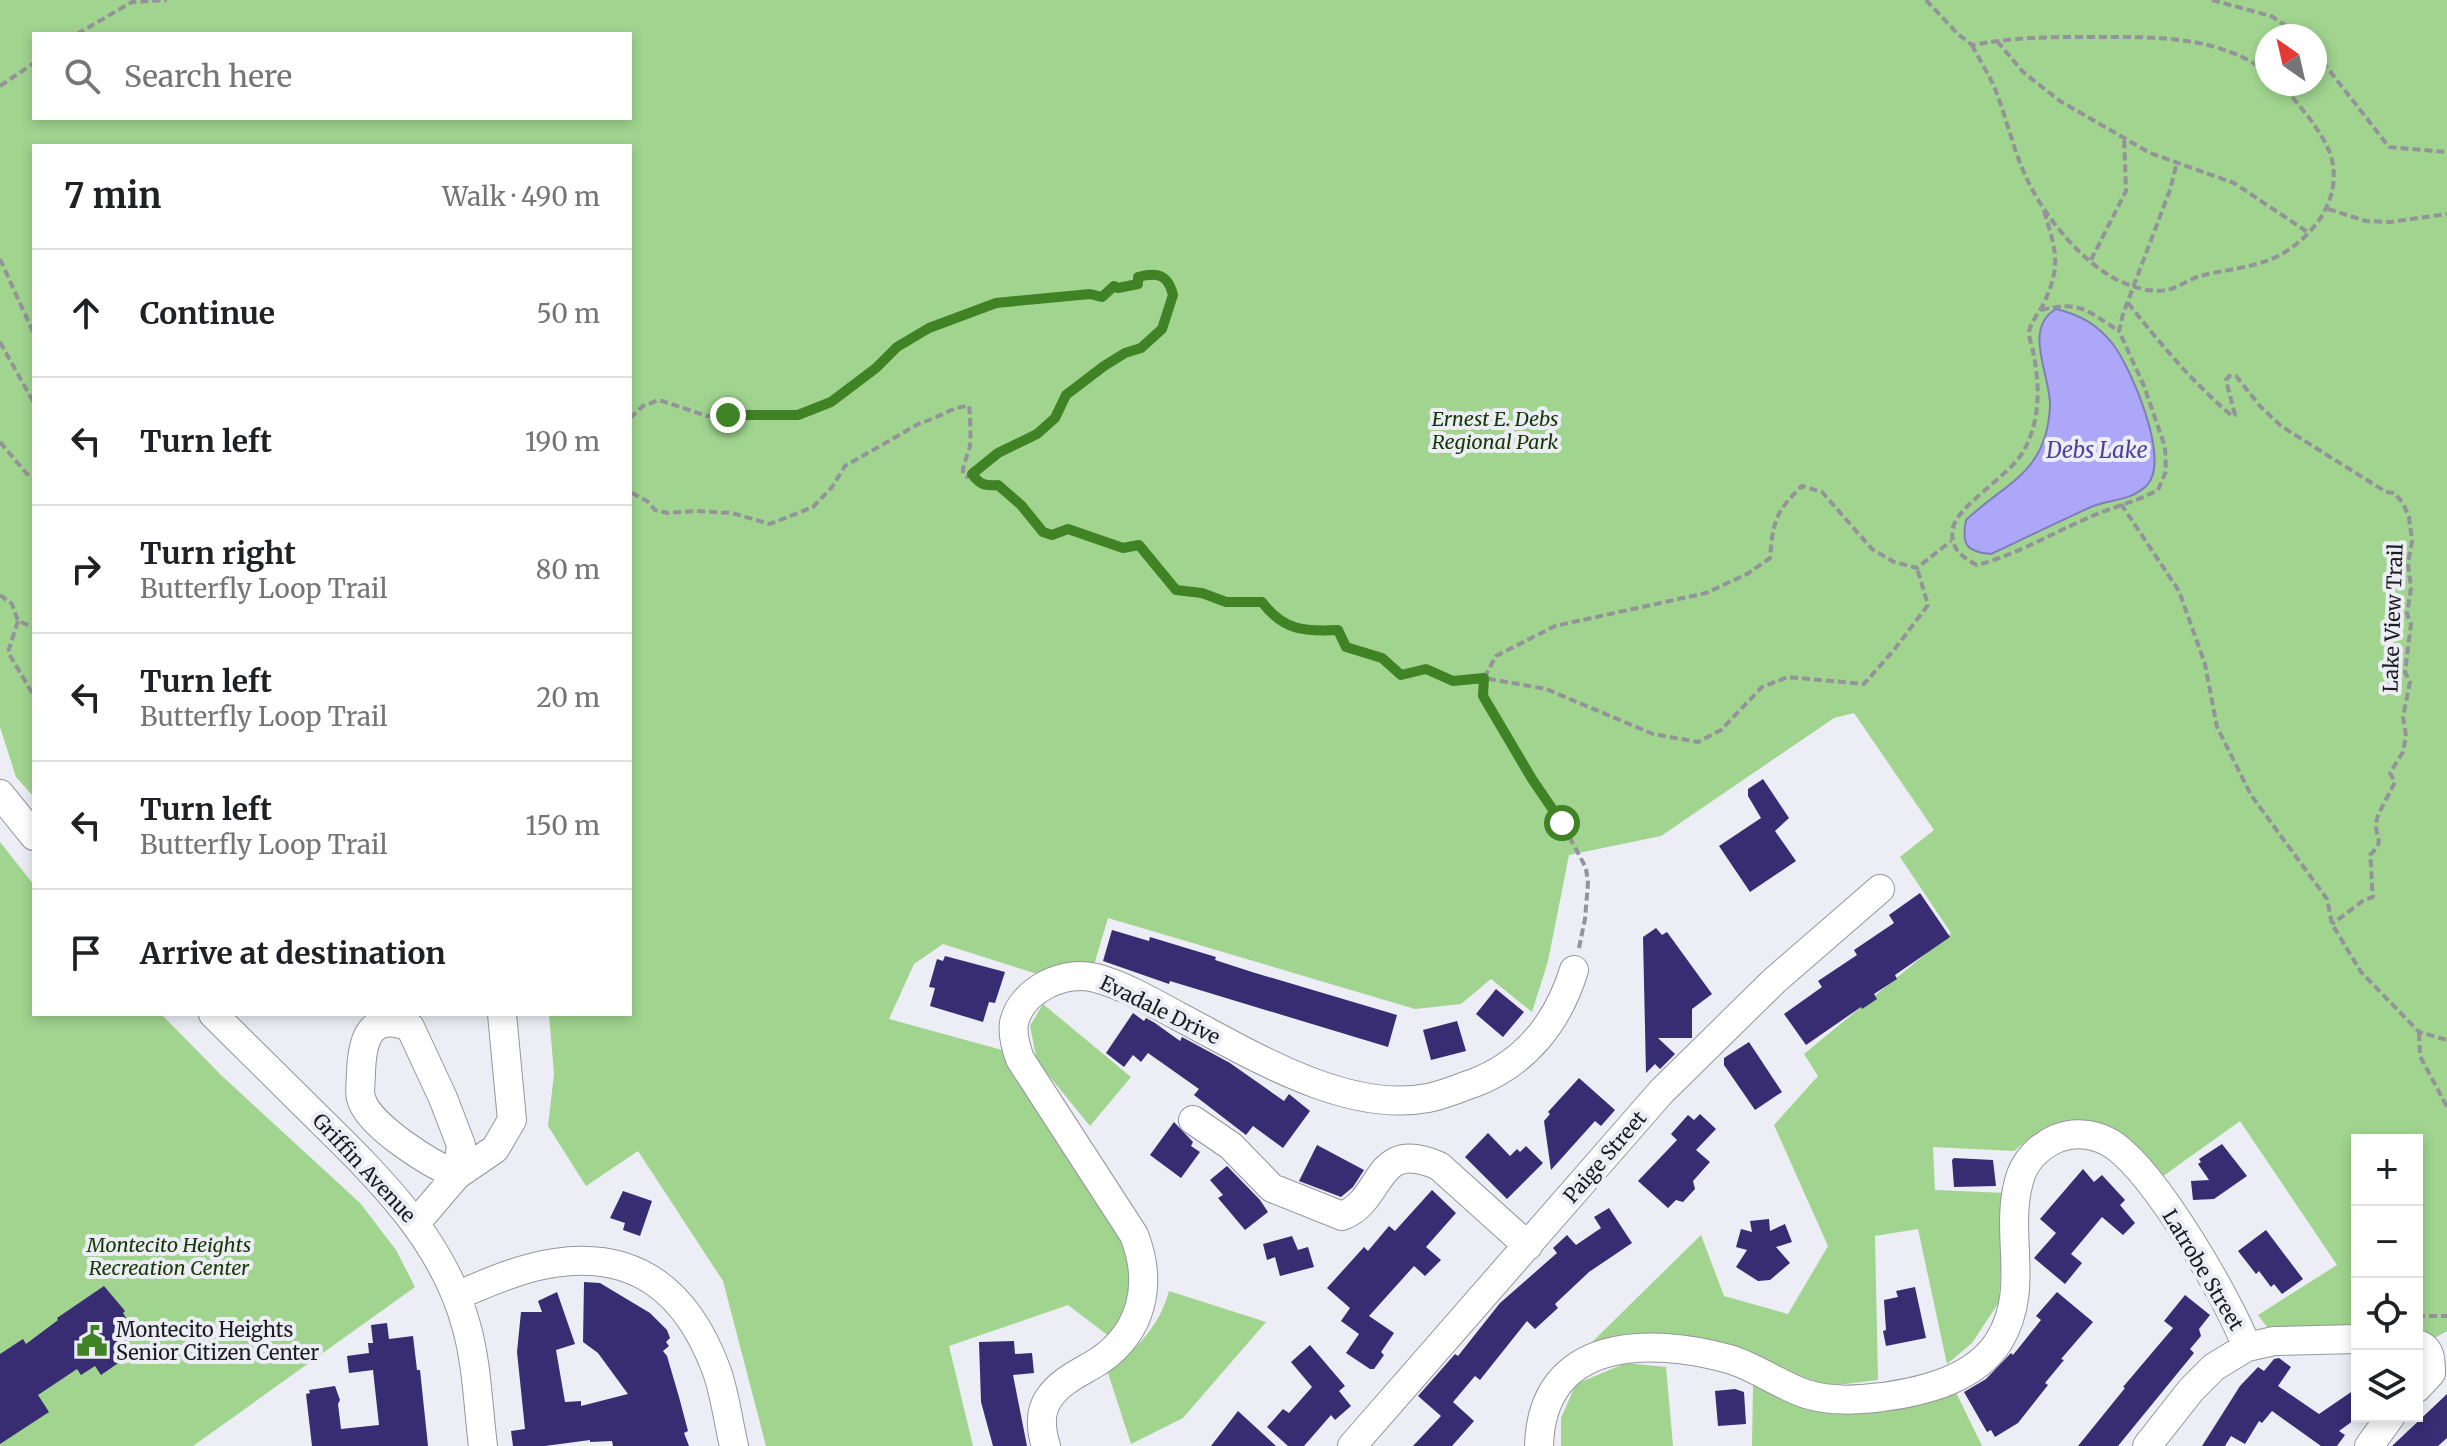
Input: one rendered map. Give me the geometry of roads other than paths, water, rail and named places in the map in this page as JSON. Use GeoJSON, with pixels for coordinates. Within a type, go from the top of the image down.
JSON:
{"type":"FeatureCollection","features":[{"type":"Feature","properties":{"kind":"street"},"geometry":{"type":"LineString","coordinates":[[0,794],[32,834]]}},
{"type":"Feature","properties":{"kind":"street","name":"Paige Street"},"geometry":{"type":"LineString","coordinates":[[1352,1446],[1661,1092],[1774,981],[1880,889]]}},
{"type":"Feature","properties":{"kind":"street","name":"Evadale Drive"},"geometry":{"type":"LineString","coordinates":[[1046,1446],[1042,1415],[1048,1399],[1061,1384],[1102,1359],[1134,1325],[1142,1304],[1145,1278],[1142,1256],[1134,1235],[1020,1059],[1014,1024],[1021,1006],[1035,992],[1057,980],[1075,975],[1094,977],[1138,994],[1243,1050],[1321,1085],[1364,1097],[1395,1100],[1427,1098],[1458,1089],[1487,1078],[1512,1063],[1551,1023],[1565,998],[1574,970]]}},
{"type":"Feature","properties":{"kind":"street","name":"Griffin Avenue"},"geometry":{"type":"LineString","coordinates":[[215,1016],[376,1176],[416,1223],[456,1296],[471,1346],[483,1446]]}},
{"type":"Feature","properties":{"kind":"street"},"geometry":{"type":"LineString","coordinates":[[416,1223],[457,1175],[495,1149],[512,1120],[502,1016]]}},
{"type":"Feature","properties":{"kind":"street"},"geometry":{"type":"LineString","coordinates":[[418,1021],[461,1145],[457,1175],[436,1167],[373,1119],[361,1099],[362,1048],[370,1030],[383,1023],[418,1021]]}},
{"type":"Feature","properties":{"kind":"street"},"geometry":{"type":"LineString","coordinates":[[1193,1120],[1231,1146],[1272,1188],[1334,1215],[1351,1213],[1386,1169],[1399,1160],[1411,1157],[1427,1161],[1439,1166],[1528,1246]]}},
{"type":"Feature","properties":{"kind":"street","name":"Latrobe Street"},"geometry":{"type":"LineString","coordinates":[[1539,1446],[1547,1406],[1569,1373],[1602,1352],[1621,1348],[1654,1348],[1729,1359],[1805,1393],[1829,1399],[1851,1401],[1914,1393],[1951,1381],[1997,1345],[2009,1324],[2017,1282],[2015,1210],[2019,1182],[2027,1162],[2040,1148],[2069,1134],[2085,1134],[2115,1146],[2139,1171],[2175,1219],[2237,1322],[2247,1347],[2274,1341],[2351,1339]]}},
{"type":"Feature","properties":{"kind":"street"},"geometry":{"type":"LineString","coordinates":[[456,1296],[523,1271],[552,1263],[583,1260],[610,1263],[660,1285],[693,1320],[705,1344],[717,1372],[734,1446]]}},
{"type":"Feature","properties":{"kind":"street"},"geometry":{"type":"LineString","coordinates":[[2423,1346],[2431,1357],[2431,1373],[2423,1382]]}},
{"type":"Feature","properties":{"kind":"street"},"geometry":{"type":"LineString","coordinates":[[2147,1446],[2214,1367],[2247,1347]]}},
{"type":"Feature","properties":{"kind":"street"},"geometry":{"type":"LineString","coordinates":[[2369,1446],[2387,1422]]}},
{"type":"Feature","properties":{"kind":"water","name":"Debs Lake"},"geometry":{"type":"Polygon","coordinates":[[[2056,309],[2080,317],[2094,326],[2120,355],[2146,414],[2154,456],[2153,473],[2147,485],[2135,494],[2091,507],[1991,554],[1976,551],[1965,541],[1966,520],[2022,474],[2041,447],[2047,429],[2049,394],[2039,341],[2046,318],[2056,309]]]}},
{"type":"Feature","properties":{"kind":"place","name":"Montecito Heights Senior Citizen Center"},"geometry":{"type":"Point","coordinates":[92,1341]}},
{"type":"Feature","properties":{"kind":"park label","name":"Ernest E. Debs Regional Park"},"geometry":{"type":"Point","coordinates":[1495,430]}},
{"type":"Feature","properties":{"kind":"park label","name":"Montecito Heights Recreation Center"},"geometry":{"type":"Point","coordinates":[169,1256]}}]}
